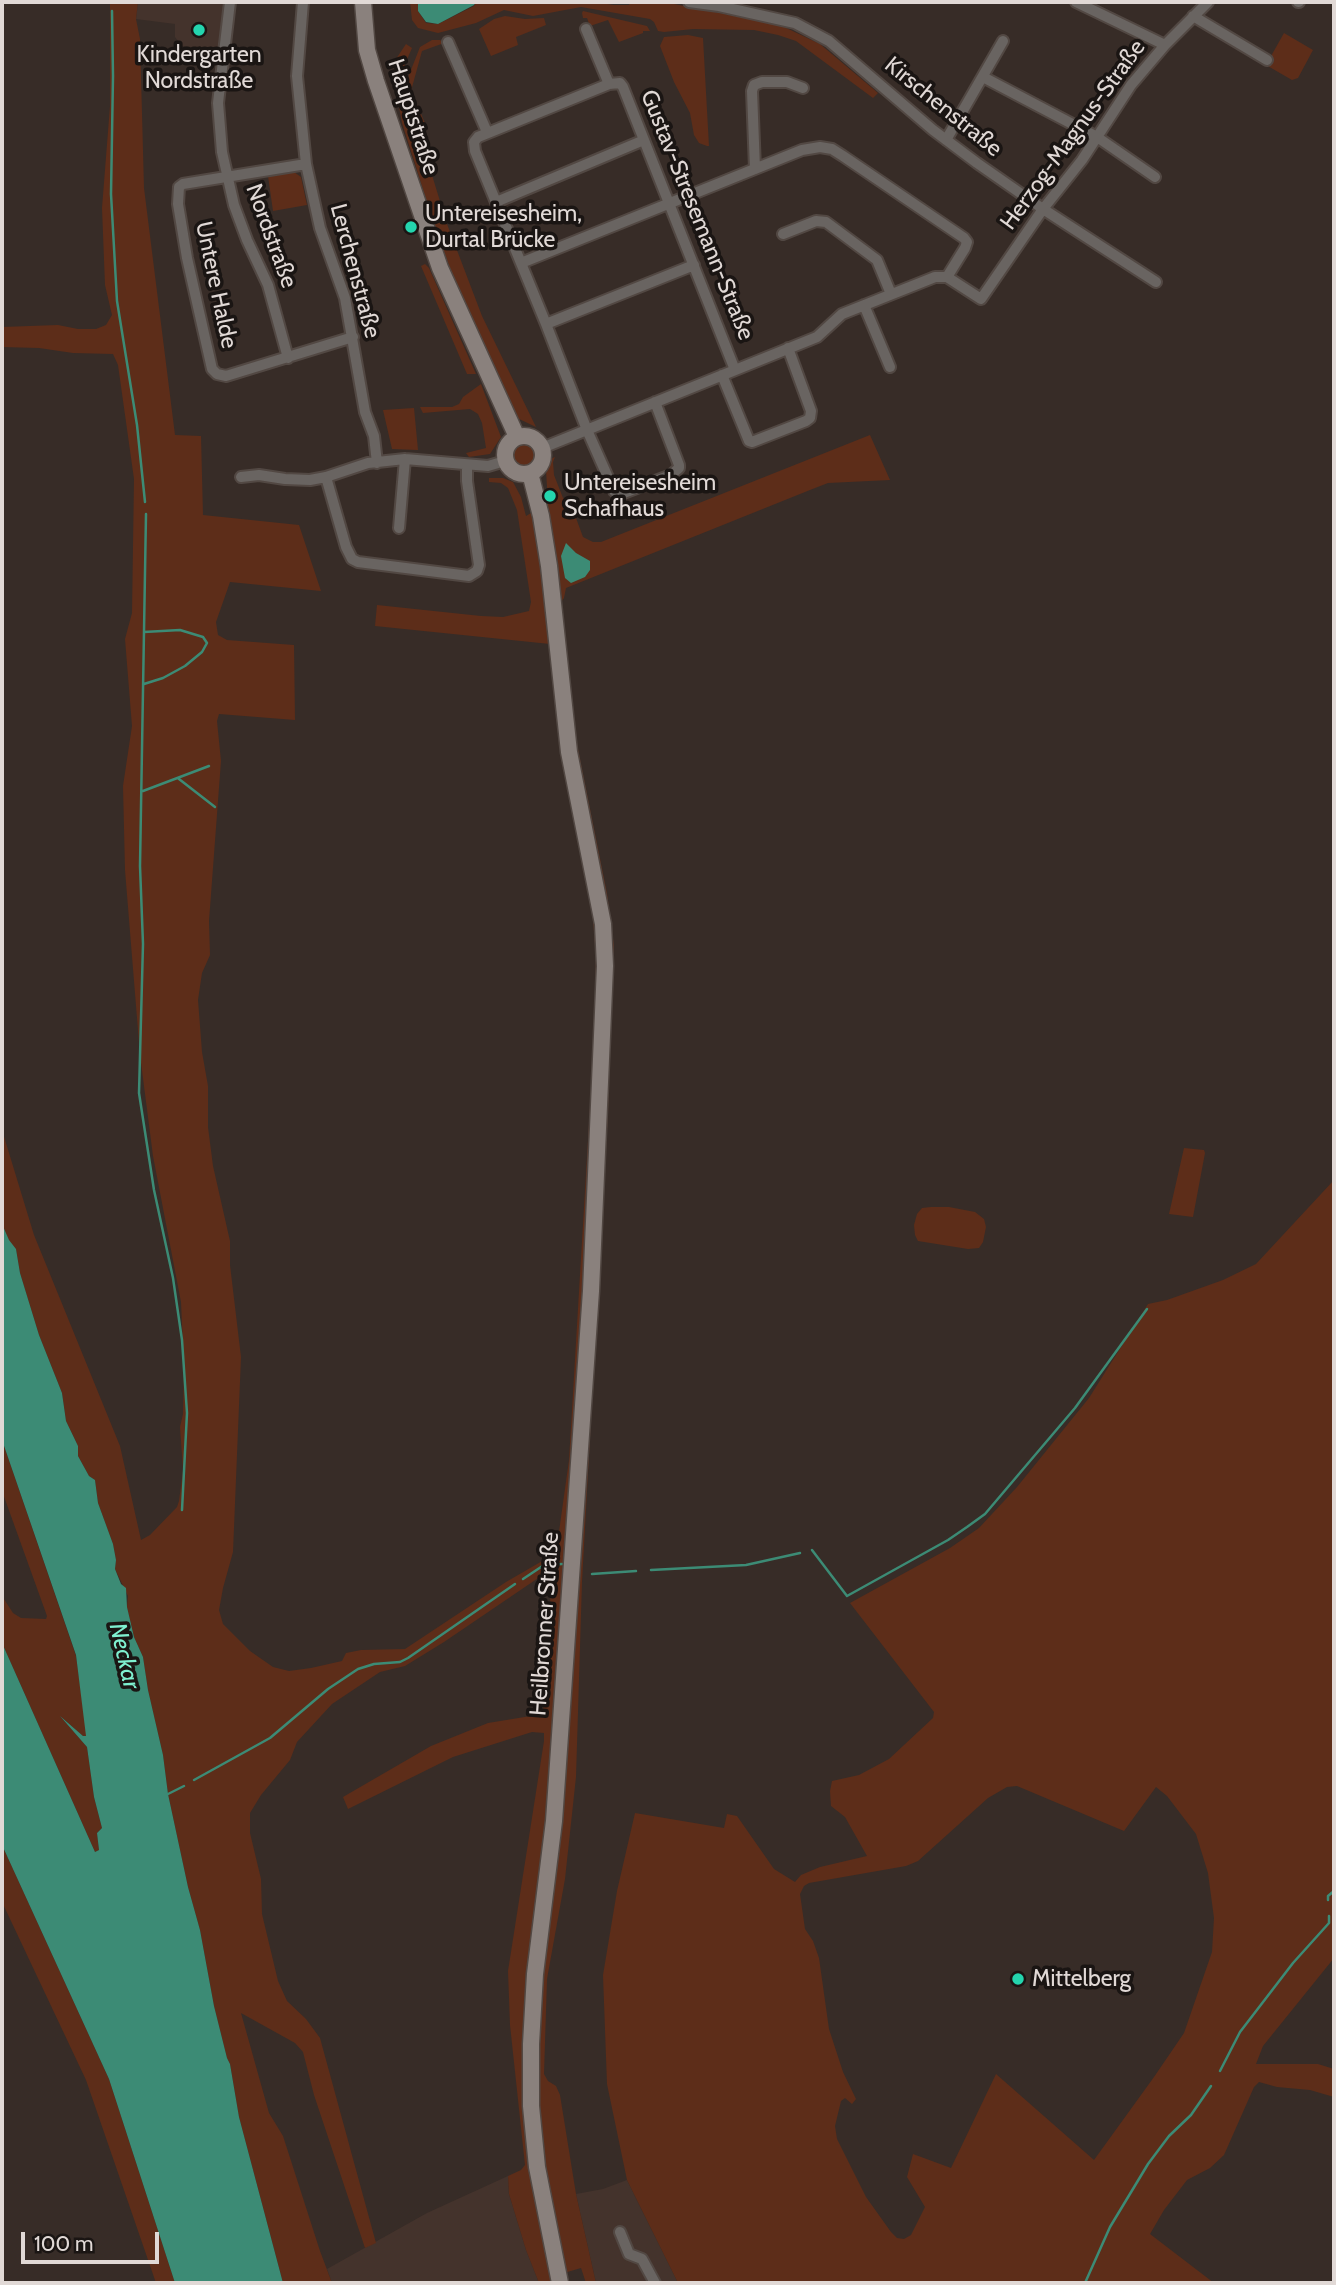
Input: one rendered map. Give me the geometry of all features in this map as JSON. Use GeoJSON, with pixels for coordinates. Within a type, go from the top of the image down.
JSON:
{"type":"FeatureCollection","features":[{"type":"Feature","properties":{"kind":"main road","name":"Hauptstraße"},"geometry":{"type":"LineString","coordinates":[[363,2],[365,34],[376,81],[440,268],[517,437]]}},
{"type":"Feature","properties":{"kind":"main road"},"geometry":{"type":"LineString","coordinates":[[529,436],[536,439],[542,448],[543,460],[540,466],[530,473],[514,472],[505,461],[506,447],[517,437],[529,436]]}},
{"type":"Feature","properties":{"kind":"main road","name":"Heilbronner Straße"},"geometry":{"type":"LineString","coordinates":[[530,473],[541,516],[549,566],[569,751],[603,924],[606,966],[591,1291],[554,1821],[535,1974],[531,2044],[531,2106],[537,2167],[560,2283]]}},
{"type":"Feature","properties":{"kind":"street","name":"Nordstraße"},"geometry":{"type":"LineString","coordinates":[[230,2],[218,103],[222,152],[233,205],[268,285],[288,358]]}},
{"type":"Feature","properties":{"kind":"street","name":"Lerchenstraße"},"geometry":{"type":"LineString","coordinates":[[303,2],[297,76],[306,164],[317,215],[345,298],[365,412],[374,436],[377,463]]}},
{"type":"Feature","properties":{"kind":"street","name":"Kirschenstraße"},"geometry":{"type":"LineString","coordinates":[[689,2],[756,13],[795,23],[812,31],[841,50],[946,140],[1043,209],[1156,282]]}},
{"type":"Feature","properties":{"kind":"street"},"geometry":{"type":"LineString","coordinates":[[1076,2],[1165,45]]}},
{"type":"Feature","properties":{"kind":"street","name":"Herzog-Magnus-Straße"},"geometry":{"type":"LineString","coordinates":[[947,276],[981,299],[1043,209],[1082,160],[1132,85],[1165,45],[1208,2]]}},
{"type":"Feature","properties":{"kind":"street"},"geometry":{"type":"LineString","coordinates":[[1193,16],[1266,60]]}},
{"type":"Feature","properties":{"kind":"street"},"geometry":{"type":"LineString","coordinates":[[586,29],[609,84]]}},
{"type":"Feature","properties":{"kind":"street"},"geometry":{"type":"LineString","coordinates":[[946,140],[1003,41]]}},
{"type":"Feature","properties":{"kind":"street"},"geometry":{"type":"LineString","coordinates":[[448,42],[487,132],[478,137],[474,145],[587,430],[617,493],[621,494],[671,475],[679,468],[655,402]]}},
{"type":"Feature","properties":{"kind":"street"},"geometry":{"type":"LineString","coordinates":[[983,77],[1097,137],[1155,177]]}},
{"type":"Feature","properties":{"kind":"street","name":"Gustav-Stresemann-Straße"},"geometry":{"type":"LineString","coordinates":[[487,132],[615,82],[623,87],[735,370]]}},
{"type":"Feature","properties":{"kind":"street"},"geometry":{"type":"LineString","coordinates":[[755,169],[754,85],[762,82],[787,82],[803,88]]}},
{"type":"Feature","properties":{"kind":"street"},"geometry":{"type":"LineString","coordinates":[[496,202],[644,140]]}},
{"type":"Feature","properties":{"kind":"street"},"geometry":{"type":"LineString","coordinates":[[521,263],[812,147],[832,149],[967,242],[947,276],[935,277],[864,305],[837,318],[817,338],[542,448]]}},
{"type":"Feature","properties":{"kind":"street"},"geometry":{"type":"LineString","coordinates":[[227,177],[306,164]]}},
{"type":"Feature","properties":{"kind":"street","name":"Untere Halde"},"geometry":{"type":"LineString","coordinates":[[227,177],[180,186],[178,191],[187,258],[212,369],[216,374],[226,376],[353,337]]}},
{"type":"Feature","properties":{"kind":"street"},"geometry":{"type":"LineString","coordinates":[[782,234],[816,221],[830,225],[877,260],[891,294]]}},
{"type":"Feature","properties":{"kind":"street"},"geometry":{"type":"LineString","coordinates":[[546,324],[694,265]]}},
{"type":"Feature","properties":{"kind":"street"},"geometry":{"type":"LineString","coordinates":[[864,305],[890,367]]}},
{"type":"Feature","properties":{"kind":"street"},"geometry":{"type":"LineString","coordinates":[[722,375],[747,439],[752,442],[806,421],[811,415],[788,348]]}},
{"type":"Feature","properties":{"kind":"street"},"geometry":{"type":"LineString","coordinates":[[399,528],[405,459]]}},
{"type":"Feature","properties":{"kind":"street"},"geometry":{"type":"LineString","coordinates":[[241,477],[259,475],[310,480],[368,463],[405,459],[488,466],[505,461]]}},
{"type":"Feature","properties":{"kind":"street"},"geometry":{"type":"LineString","coordinates":[[326,477],[352,559],[358,562],[469,576],[477,571],[479,565],[467,465]]}},
{"type":"Feature","properties":{"kind":"street"},"geometry":{"type":"LineString","coordinates":[[620,2232],[629,2254],[642,2259],[655,2283]]}},
{"type":"Feature","properties":{"kind":"shaded area"},"geometry":{"type":"Polygon","coordinates":[[[110,2],[138,2],[136,19],[140,39],[144,188],[175,435],[201,436],[203,515],[299,525],[321,591],[230,582],[216,622],[218,635],[227,640],[294,645],[295,720],[219,714],[217,721],[221,761],[209,921],[210,955],[202,973],[198,1000],[208,1086],[208,1127],[213,1166],[230,1241],[230,1265],[241,1357],[233,1552],[219,1610],[223,1624],[250,1651],[273,1667],[289,1671],[311,1668],[342,1661],[346,1653],[405,1649],[544,1560],[557,1546],[569,1460],[594,1039],[596,957],[592,907],[563,768],[550,644],[375,626],[377,605],[503,617],[529,611],[531,602],[517,510],[508,488],[501,483],[489,482],[489,478],[503,478],[513,482],[521,497],[526,516],[548,503],[546,470],[548,460],[555,457],[554,475],[563,498],[569,499],[583,537],[593,542],[601,542],[870,435],[890,480],[828,483],[566,588],[561,602],[576,739],[607,893],[614,946],[608,1112],[582,1582],[576,1777],[565,1879],[547,1979],[544,2074],[548,2081],[556,2086],[560,2095],[576,2194],[596,2283],[586,2283],[581,2268],[564,2273],[554,2283],[539,2283],[509,2194],[508,2176],[525,2165],[510,2025],[508,1971],[544,1733],[532,1732],[453,1757],[348,1809],[343,1797],[431,1746],[488,1723],[543,1714],[552,1572],[550,1570],[405,1666],[380,1672],[332,1704],[297,1742],[290,1760],[250,1813],[250,1833],[261,1879],[262,1914],[278,1981],[287,2001],[306,2019],[320,2038],[376,2243],[365,2248],[314,2095],[303,2052],[295,2043],[241,2013],[269,2113],[283,2136],[332,2283],[283,2283],[239,2117],[230,2064],[214,2006],[200,1930],[168,1794],[143,1657],[134,1637],[127,1607],[128,1596],[115,1569],[113,1544],[98,1503],[95,1480],[89,1476],[78,1456],[78,1446],[66,1421],[62,1393],[39,1335],[20,1273],[16,1249],[9,1241],[2,1224],[2,1130],[34,1235],[120,1446],[141,1540],[150,1535],[177,1507],[179,1501],[183,1470],[180,1427],[183,1414],[184,1368],[181,1302],[153,1156],[140,1055],[125,870],[123,786],[132,726],[125,639],[132,613],[134,479],[118,365],[113,354],[2,347],[2,327],[58,325],[96,329],[106,325],[112,315],[105,285],[102,208],[110,106],[110,2]]]}},
{"type":"Feature","properties":{"kind":"shaded area","name":"Kindergarten Nordstraße"},"geometry":{"type":"Polygon","coordinates":[[[138,2],[226,2],[220,50],[182,46],[175,37],[175,24],[136,19],[138,2]]]}},
{"type":"Feature","properties":{"kind":"shaded area"},"geometry":{"type":"Polygon","coordinates":[[[410,2],[418,2],[418,11],[426,23],[438,24],[474,6],[476,2],[594,2],[629,5],[630,2],[664,2],[780,25],[820,44],[878,93],[873,98],[796,41],[754,30],[693,29],[664,32],[658,31],[650,19],[581,7],[533,16],[504,10],[476,23],[438,33],[418,28],[412,20],[410,2]]]}},
{"type":"Feature","properties":{"kind":"shaded area"},"geometry":{"type":"Polygon","coordinates":[[[583,11],[647,26],[650,31],[643,31],[619,42],[608,20],[590,26],[587,18],[583,18],[583,11]]]}},
{"type":"Feature","properties":{"kind":"shaded area"},"geometry":{"type":"Polygon","coordinates":[[[505,16],[544,18],[546,25],[516,37],[518,45],[491,56],[479,29],[494,19],[505,16]]]}},
{"type":"Feature","properties":{"kind":"shaded area"},"geometry":{"type":"Polygon","coordinates":[[[1284,33],[1313,50],[1298,78],[1292,80],[1266,65],[1284,33]]]}},
{"type":"Feature","properties":{"kind":"shaded area"},"geometry":{"type":"Polygon","coordinates":[[[688,35],[703,38],[709,146],[699,143],[694,135],[690,113],[660,46],[664,37],[688,35]]]}},
{"type":"Feature","properties":{"kind":"shaded area"},"geometry":{"type":"Polygon","coordinates":[[[432,40],[444,43],[422,51],[411,91],[425,123],[417,125],[406,92],[407,80],[420,47],[432,40]]]}},
{"type":"Feature","properties":{"kind":"shaded area"},"geometry":{"type":"Polygon","coordinates":[[[406,44],[412,48],[405,64],[401,86],[406,115],[424,149],[447,224],[482,316],[536,427],[517,418],[463,304],[434,224],[402,123],[394,80],[396,59],[406,44]]]}},
{"type":"Feature","properties":{"kind":"shaded area"},"geometry":{"type":"Polygon","coordinates":[[[294,172],[301,177],[307,205],[273,211],[268,176],[294,172]]]}},
{"type":"Feature","properties":{"kind":"shaded area"},"geometry":{"type":"Polygon","coordinates":[[[425,264],[476,374],[467,374],[421,266],[425,264]]]}},
{"type":"Feature","properties":{"kind":"shaded area"},"geometry":{"type":"Polygon","coordinates":[[[481,384],[501,437],[490,454],[469,457],[466,453],[486,448],[478,414],[470,409],[423,413],[420,407],[452,407],[481,384]]]}},
{"type":"Feature","properties":{"kind":"shaded area"},"geometry":{"type":"Polygon","coordinates":[[[414,408],[418,450],[392,449],[383,410],[414,408]]]}},
{"type":"Feature","properties":{"kind":"shaded area"},"geometry":{"type":"Polygon","coordinates":[[[524,441],[534,445],[538,455],[534,465],[524,469],[514,465],[510,455],[514,445],[524,441]]]}},
{"type":"Feature","properties":{"kind":"shaded area"},"geometry":{"type":"Polygon","coordinates":[[[1184,1148],[1204,1150],[1205,1153],[1193,1217],[1169,1214],[1184,1148]]]}},
{"type":"Feature","properties":{"kind":"shaded area"},"geometry":{"type":"Polygon","coordinates":[[[1334,1180],[1334,1958],[1263,2046],[1256,2064],[1318,2064],[1334,2069],[1334,2097],[1310,2090],[1277,2087],[1259,2082],[1254,2087],[1224,2155],[1210,2168],[1187,2180],[1164,2210],[1150,2234],[1214,2283],[678,2283],[627,2180],[607,2084],[603,1975],[617,1891],[635,1813],[724,1828],[727,1814],[737,1816],[774,1869],[795,1882],[801,1875],[820,1867],[867,1856],[845,1817],[831,1806],[832,1781],[859,1775],[889,1759],[933,1718],[934,1712],[850,1603],[950,1548],[979,1528],[1017,1487],[1089,1398],[1148,1304],[1223,1280],[1256,1264],[1334,1180]],[[1017,1786],[1007,1787],[988,1798],[918,1861],[906,1866],[804,1886],[800,1894],[805,1929],[819,1958],[829,2029],[843,2072],[856,2099],[852,2104],[845,2098],[841,2101],[835,2126],[837,2139],[866,2197],[897,2238],[904,2239],[911,2235],[925,2207],[907,2177],[913,2154],[951,2168],[996,2074],[1094,2160],[1184,2033],[1212,1952],[1214,1918],[1208,1873],[1196,1834],[1167,1796],[1156,1787],[1124,1831],[1017,1786]]]}},
{"type":"Feature","properties":{"kind":"shaded area"},"geometry":{"type":"Polygon","coordinates":[[[922,1208],[975,1212],[984,1219],[986,1227],[979,1248],[968,1249],[918,1241],[914,1225],[917,1214],[922,1208]]]}},
{"type":"Feature","properties":{"kind":"shaded area"},"geometry":{"type":"Polygon","coordinates":[[[2,1440],[76,1656],[87,1736],[83,1736],[60,1716],[87,1747],[94,1797],[102,1828],[97,1833],[99,1850],[95,1852],[2,1643],[2,1596],[13,1613],[21,1618],[46,1619],[47,1616],[2,1491],[2,1440]]]}},
{"type":"Feature","properties":{"kind":"shaded area"},"geometry":{"type":"Polygon","coordinates":[[[2,1845],[109,2079],[175,2283],[156,2283],[86,2080],[2,1902],[2,1845]]]}},
{"type":"Feature","properties":{"kind":"shaded area"},"geometry":{"type":"Polygon","coordinates":[[[508,2176],[509,2194],[539,2283],[332,2283],[327,2269],[427,2213],[508,2176]]]}},
{"type":"Feature","properties":{"kind":"shaded area"},"geometry":{"type":"Polygon","coordinates":[[[627,2180],[678,2283],[596,2283],[576,2194],[603,2189],[627,2180]]]}},
{"type":"Feature","properties":{"kind":"water"},"geometry":{"type":"Polygon","coordinates":[[[418,2],[476,2],[438,24],[426,22],[418,11],[418,2]]]}},
{"type":"Feature","properties":{"kind":"water"},"geometry":{"type":"Polygon","coordinates":[[[566,543],[590,561],[590,570],[585,577],[571,583],[565,578],[561,556],[566,543]]]}},
{"type":"Feature","properties":{"kind":"water","name":"Neckar"},"geometry":{"type":"Polygon","coordinates":[[[2,1224],[16,1249],[20,1273],[39,1335],[62,1393],[66,1421],[78,1446],[78,1456],[89,1476],[95,1480],[98,1503],[113,1544],[115,1569],[121,1584],[126,1588],[127,1607],[134,1637],[143,1657],[168,1794],[200,1930],[214,2006],[230,2064],[239,2117],[283,2283],[175,2283],[109,2079],[2,1845],[2,1643],[95,1852],[99,1850],[97,1833],[102,1828],[94,1797],[87,1747],[60,1716],[86,1736],[76,1655],[2,1440],[2,1224]]]}},
{"type":"Feature","properties":{"kind":"waterway"},"geometry":{"type":"LineString","coordinates":[[112,11],[111,194],[117,301],[137,425],[145,502]]}},
{"type":"Feature","properties":{"kind":"waterway"},"geometry":{"type":"LineString","coordinates":[[146,514],[140,866],[143,944],[139,1093],[182,1340],[187,1413],[182,1510]]}},
{"type":"Feature","properties":{"kind":"waterway"},"geometry":{"type":"LineString","coordinates":[[144,632],[180,630],[203,637],[207,643],[202,652],[185,666],[163,678],[144,684]]}},
{"type":"Feature","properties":{"kind":"waterway"},"geometry":{"type":"LineString","coordinates":[[143,791],[209,766]]}},
{"type":"Feature","properties":{"kind":"waterway"},"geometry":{"type":"LineString","coordinates":[[179,779],[215,807]]}},
{"type":"Feature","properties":{"kind":"waterway"},"geometry":{"type":"LineString","coordinates":[[812,1550],[847,1596],[967,1527],[985,1514],[1075,1408],[1147,1309]]}},
{"type":"Feature","properties":{"kind":"waterway"},"geometry":{"type":"LineString","coordinates":[[651,1570],[746,1565],[800,1553]]}},
{"type":"Feature","properties":{"kind":"waterway"},"geometry":{"type":"LineString","coordinates":[[523,1579],[544,1565],[562,1564]]}},
{"type":"Feature","properties":{"kind":"waterway"},"geometry":{"type":"LineString","coordinates":[[592,1574],[636,1571]]}},
{"type":"Feature","properties":{"kind":"waterway"},"geometry":{"type":"LineString","coordinates":[[194,1780],[270,1738],[328,1689],[358,1669],[374,1664],[400,1662],[408,1658],[515,1584]]}},
{"type":"Feature","properties":{"kind":"waterway"},"geometry":{"type":"LineString","coordinates":[[168,1794],[184,1786]]}},
{"type":"Feature","properties":{"kind":"waterway"},"geometry":{"type":"LineString","coordinates":[[1328,1900],[1328,1896],[1334,1891]]}},
{"type":"Feature","properties":{"kind":"waterway"},"geometry":{"type":"LineString","coordinates":[[1220,2071],[1240,2032],[1293,1963],[1329,1923],[1329,1916]]}},
{"type":"Feature","properties":{"kind":"waterway"},"geometry":{"type":"LineString","coordinates":[[1085,2283],[1110,2227],[1148,2164],[1169,2136],[1191,2115],[1211,2086]]}},
{"type":"Feature","properties":{"kind":"place","name":"Kindergarten Nordstraße"},"geometry":{"type":"Point","coordinates":[199,30]}},
{"type":"Feature","properties":{"kind":"place","name":"Untereisesheim, Durtal Brücke"},"geometry":{"type":"Point","coordinates":[411,227]}},
{"type":"Feature","properties":{"kind":"place","name":"Untereisesheim Schafhaus"},"geometry":{"type":"Point","coordinates":[550,496]}},
{"type":"Feature","properties":{"kind":"place","name":"Mittelberg"},"geometry":{"type":"Point","coordinates":[1018,1979]}}]}
